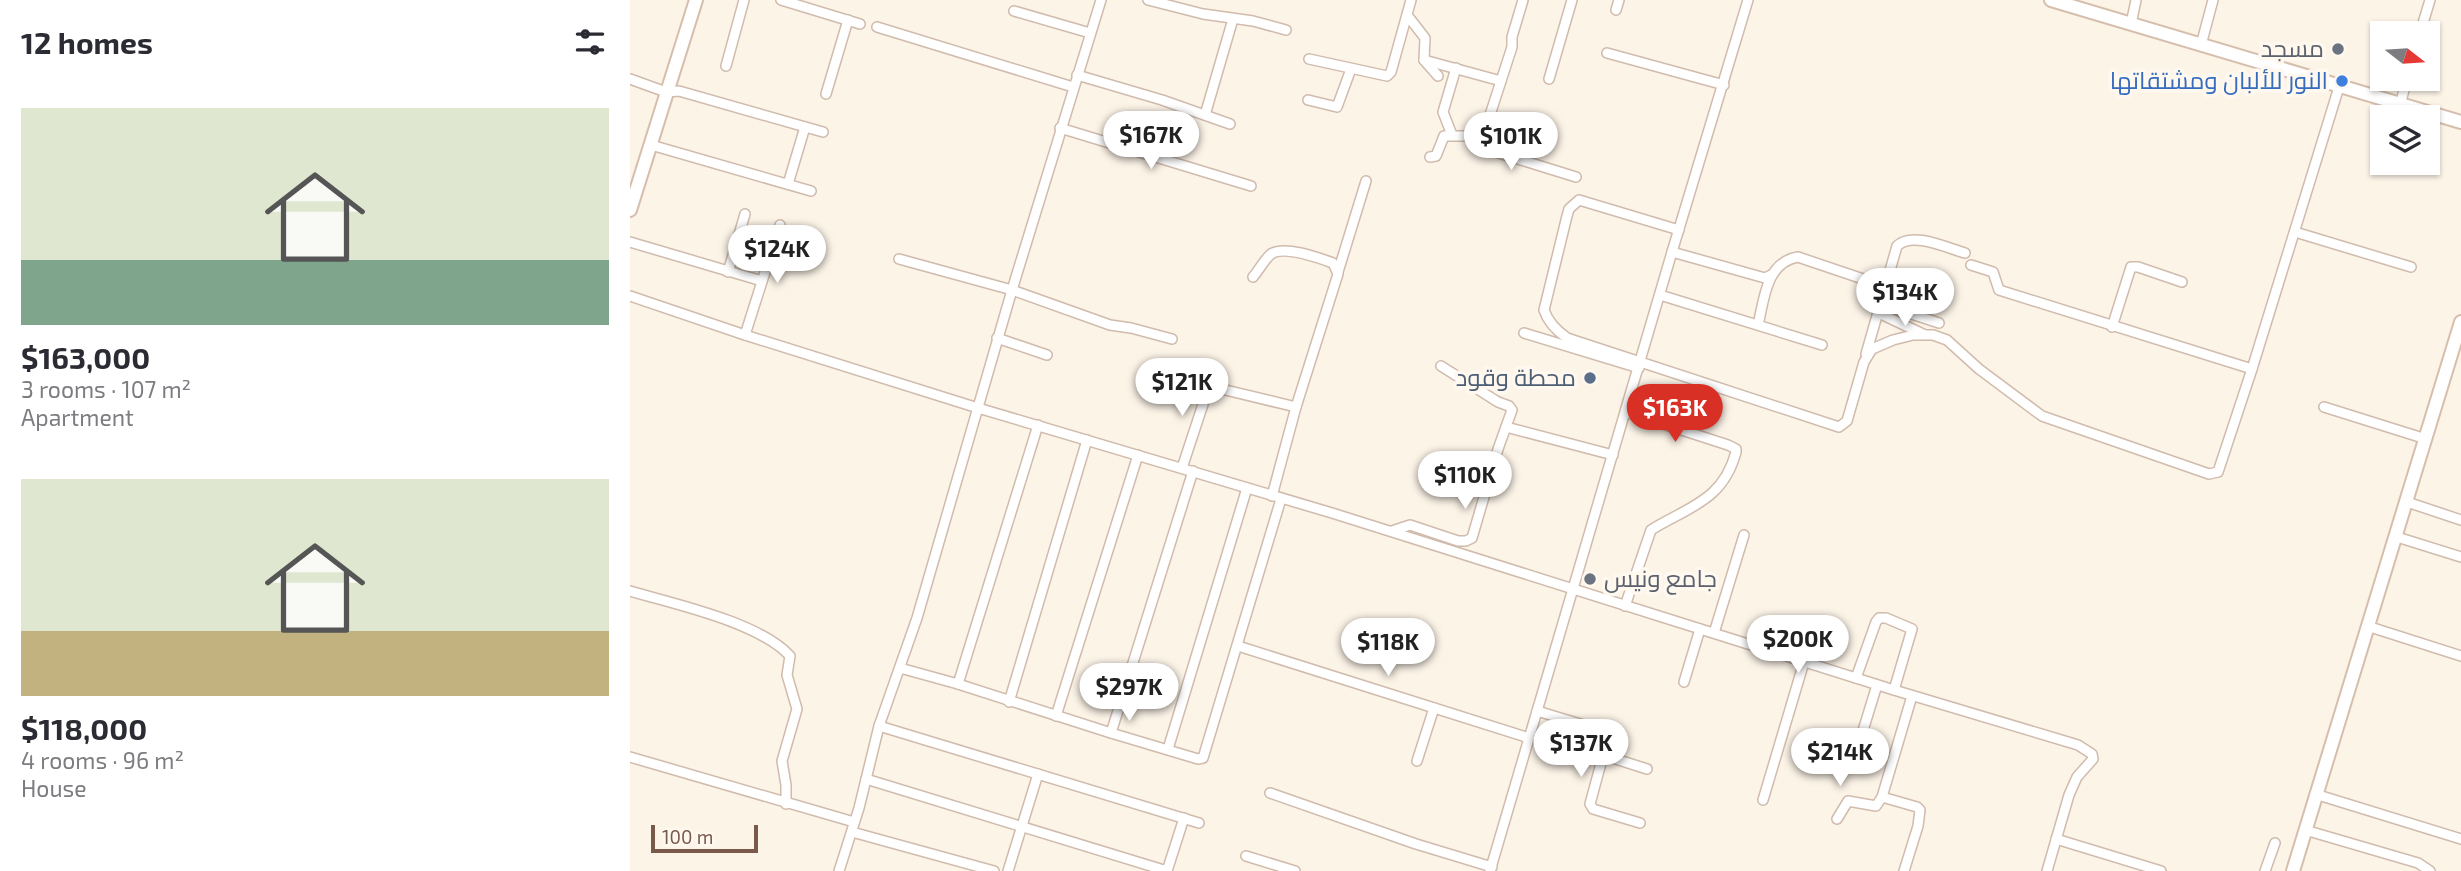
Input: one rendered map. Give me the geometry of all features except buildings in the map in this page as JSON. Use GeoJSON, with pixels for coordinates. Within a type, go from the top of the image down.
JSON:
{"type":"FeatureCollection","features":[{"type":"Feature","properties":{"kind":"main road"},"geometry":{"type":"LineString","coordinates":[[630,210],[695,0]]}},
{"type":"Feature","properties":{"kind":"main road"},"geometry":{"type":"LineString","coordinates":[[2051,0],[2400,105]]}},
{"type":"Feature","properties":{"kind":"main road"},"geometry":{"type":"LineString","coordinates":[[2440,117],[2458,122]]}},
{"type":"Feature","properties":{"kind":"main road"},"geometry":{"type":"LineString","coordinates":[[2293,871],[2461,322]]}},
{"type":"Feature","properties":{"kind":"street"},"geometry":{"type":"LineString","coordinates":[[726,66],[744,0]]}},
{"type":"Feature","properties":{"kind":"street"},"geometry":{"type":"LineString","coordinates":[[781,0],[860,24]]}},
{"type":"Feature","properties":{"kind":"street"},"geometry":{"type":"LineString","coordinates":[[842,870],[879,726],[917,618],[997,338],[1101,0]]}},
{"type":"Feature","properties":{"kind":"street"},"geometry":{"type":"LineString","coordinates":[[1148,0],[1286,30]]}},
{"type":"Feature","properties":{"kind":"street"},"geometry":{"type":"LineString","coordinates":[[1309,59],[1387,76],[1391,72],[1411,0]]}},
{"type":"Feature","properties":{"kind":"street"},"geometry":{"type":"LineString","coordinates":[[1523,0],[1490,116],[1480,136],[1481,144],[1489,150],[1576,177]]}},
{"type":"Feature","properties":{"kind":"street"},"geometry":{"type":"LineString","coordinates":[[1549,79],[1572,0]]}},
{"type":"Feature","properties":{"kind":"street"},"geometry":{"type":"LineString","coordinates":[[1616,10],[1619,0]]}},
{"type":"Feature","properties":{"kind":"street"},"geometry":{"type":"LineString","coordinates":[[1270,793],[1491,869],[1748,0]]}},
{"type":"Feature","properties":{"kind":"street"},"geometry":{"type":"LineString","coordinates":[[2131,24],[2136,0]]}},
{"type":"Feature","properties":{"kind":"street"},"geometry":{"type":"LineString","coordinates":[[2201,45],[2213,0]]}},
{"type":"Feature","properties":{"kind":"street"},"geometry":{"type":"LineString","coordinates":[[2424,21],[2430,0]]}},
{"type":"Feature","properties":{"kind":"street"},"geometry":{"type":"LineString","coordinates":[[1014,11],[1090,33]]}},
{"type":"Feature","properties":{"kind":"street"},"geometry":{"type":"LineString","coordinates":[[1407,15],[1425,38],[1424,60],[1438,76]]}},
{"type":"Feature","properties":{"kind":"street"},"geometry":{"type":"LineString","coordinates":[[1205,115],[1233,19]]}},
{"type":"Feature","properties":{"kind":"street"},"geometry":{"type":"LineString","coordinates":[[826,94],[848,20]]}},
{"type":"Feature","properties":{"kind":"street"},"geometry":{"type":"LineString","coordinates":[[877,27],[1073,87]]}},
{"type":"Feature","properties":{"kind":"street"},"geometry":{"type":"LineString","coordinates":[[1607,53],[1724,85]]}},
{"type":"Feature","properties":{"kind":"street"},"geometry":{"type":"LineString","coordinates":[[1424,60],[1501,81]]}},
{"type":"Feature","properties":{"kind":"street"},"geometry":{"type":"LineString","coordinates":[[1452,135],[1443,112],[1457,68]]}},
{"type":"Feature","properties":{"kind":"street"},"geometry":{"type":"LineString","coordinates":[[1308,100],[1337,107],[1351,69]]}},
{"type":"Feature","properties":{"kind":"street"},"geometry":{"type":"LineString","coordinates":[[1077,75],[1230,124]]}},
{"type":"Feature","properties":{"kind":"street"},"geometry":{"type":"LineString","coordinates":[[630,79],[666,92],[679,91],[823,132]]}},
{"type":"Feature","properties":{"kind":"street"},"geometry":{"type":"LineString","coordinates":[[1672,252],[1765,278],[1798,257],[1858,276],[1866,280],[1889,319],[1925,335],[1947,340],[1979,369],[2042,416],[2209,474],[2218,472],[2339,87]]}},
{"type":"Feature","properties":{"kind":"street"},"geometry":{"type":"LineString","coordinates":[[2400,105],[2404,91]]}},
{"type":"Feature","properties":{"kind":"street"},"geometry":{"type":"LineString","coordinates":[[788,184],[805,127]]}},
{"type":"Feature","properties":{"kind":"street"},"geometry":{"type":"LineString","coordinates":[[1060,128],[1251,186]]}},
{"type":"Feature","properties":{"kind":"street"},"geometry":{"type":"LineString","coordinates":[[1430,157],[1436,156],[1444,136],[1480,136]]}},
{"type":"Feature","properties":{"kind":"street"},"geometry":{"type":"LineString","coordinates":[[651,145],[811,191]]}},
{"type":"Feature","properties":{"kind":"street"},"geometry":{"type":"LineString","coordinates":[[900,668],[1198,759],[1203,758],[1238,646],[1277,497],[1296,407],[1366,181]]}},
{"type":"Feature","properties":{"kind":"street"},"geometry":{"type":"LineString","coordinates":[[1640,366],[1567,338],[1545,315],[1569,209],[1579,200],[1679,230]]}},
{"type":"Feature","properties":{"kind":"street"},"geometry":{"type":"LineString","coordinates":[[728,272],[745,214]]}},
{"type":"Feature","properties":{"kind":"street"},"geometry":{"type":"LineString","coordinates":[[745,335],[780,225]]}},
{"type":"Feature","properties":{"kind":"street"},"geometry":{"type":"LineString","coordinates":[[2295,232],[2411,267]]}},
{"type":"Feature","properties":{"kind":"street"},"geometry":{"type":"LineString","coordinates":[[1524,333],[1839,427],[1847,421],[1897,246],[1910,239],[1965,253]]}},
{"type":"Feature","properties":{"kind":"street"},"geometry":{"type":"LineString","coordinates":[[630,242],[762,282]]}},
{"type":"Feature","properties":{"kind":"street"},"geometry":{"type":"LineString","coordinates":[[1253,277],[1270,255],[1279,250],[1333,263],[1338,274]]}},
{"type":"Feature","properties":{"kind":"street"},"geometry":{"type":"LineString","coordinates":[[899,259],[1012,290],[1110,325],[1172,339]]}},
{"type":"Feature","properties":{"kind":"street"},"geometry":{"type":"LineString","coordinates":[[1971,265],[1993,272],[1999,290],[2252,369]]}},
{"type":"Feature","properties":{"kind":"street"},"geometry":{"type":"LineString","coordinates":[[2112,327],[2131,267],[2182,282]]}},
{"type":"Feature","properties":{"kind":"street"},"geometry":{"type":"LineString","coordinates":[[1758,325],[1771,275]]}},
{"type":"Feature","properties":{"kind":"street"},"geometry":{"type":"LineString","coordinates":[[1660,295],[1822,345]]}},
{"type":"Feature","properties":{"kind":"street"},"geometry":{"type":"LineString","coordinates":[[630,296],[978,408],[1391,531],[2078,746],[2092,754],[2093,759],[2077,777],[2047,871]]}},
{"type":"Feature","properties":{"kind":"street"},"geometry":{"type":"LineString","coordinates":[[1880,307],[1938,323]]}},
{"type":"Feature","properties":{"kind":"street"},"geometry":{"type":"LineString","coordinates":[[1864,362],[1872,349],[1879,345],[1925,335]]}},
{"type":"Feature","properties":{"kind":"street"},"geometry":{"type":"LineString","coordinates":[[997,338],[1047,355]]}},
{"type":"Feature","properties":{"kind":"street"},"geometry":{"type":"LineString","coordinates":[[1391,531],[1410,525],[1458,541],[1466,541],[1472,537],[1506,426],[1511,408],[1441,366]]}},
{"type":"Feature","properties":{"kind":"street"},"geometry":{"type":"LineString","coordinates":[[1182,468],[1209,386],[1296,407]]}},
{"type":"Feature","properties":{"kind":"street"},"geometry":{"type":"LineString","coordinates":[[2324,407],[2426,439]]}},
{"type":"Feature","properties":{"kind":"street"},"geometry":{"type":"LineString","coordinates":[[1625,606],[1651,530],[1699,506],[1728,472],[1736,452],[1736,449],[1728,445],[1626,412]]}},
{"type":"Feature","properties":{"kind":"street"},"geometry":{"type":"LineString","coordinates":[[958,684],[1038,425]]}},
{"type":"Feature","properties":{"kind":"street"},"geometry":{"type":"LineString","coordinates":[[1506,426],[1613,455]]}},
{"type":"Feature","properties":{"kind":"street"},"geometry":{"type":"LineString","coordinates":[[1009,702],[1087,440]]}},
{"type":"Feature","properties":{"kind":"street"},"geometry":{"type":"LineString","coordinates":[[1056,716],[1138,455]]}},
{"type":"Feature","properties":{"kind":"street"},"geometry":{"type":"LineString","coordinates":[[1111,733],[1193,471]]}},
{"type":"Feature","properties":{"kind":"street"},"geometry":{"type":"LineString","coordinates":[[1168,749],[1247,488]]}},
{"type":"Feature","properties":{"kind":"street"},"geometry":{"type":"LineString","coordinates":[[2407,502],[2461,520]]}},
{"type":"Feature","properties":{"kind":"street"},"geometry":{"type":"LineString","coordinates":[[1714,633],[1744,535]]}},
{"type":"Feature","properties":{"kind":"street"},"geometry":{"type":"LineString","coordinates":[[2397,537],[2461,557]]}},
{"type":"Feature","properties":{"kind":"street"},"geometry":{"type":"LineString","coordinates":[[630,591],[733,623],[772,641],[790,656],[787,675],[797,709],[782,761],[786,803]]}},
{"type":"Feature","properties":{"kind":"street"},"geometry":{"type":"LineString","coordinates":[[1856,678],[1876,622],[1879,618],[1886,618],[1912,629],[1894,690]]}},
{"type":"Feature","properties":{"kind":"street"},"geometry":{"type":"LineString","coordinates":[[2367,626],[2461,656]]}},
{"type":"Feature","properties":{"kind":"street"},"geometry":{"type":"LineString","coordinates":[[1684,682],[1700,629]]}},
{"type":"Feature","properties":{"kind":"street"},"geometry":{"type":"LineString","coordinates":[[1238,646],[1529,738]]}},
{"type":"Feature","properties":{"kind":"street"},"geometry":{"type":"LineString","coordinates":[[1763,800],[1804,662]]}},
{"type":"Feature","properties":{"kind":"street"},"geometry":{"type":"LineString","coordinates":[[1853,763],[1877,685]]}},
{"type":"Feature","properties":{"kind":"street"},"geometry":{"type":"LineString","coordinates":[[1836,819],[1848,801],[1876,806],[1882,797],[1912,696]]}},
{"type":"Feature","properties":{"kind":"street"},"geometry":{"type":"LineString","coordinates":[[1417,761],[1434,708]]}},
{"type":"Feature","properties":{"kind":"street"},"geometry":{"type":"LineString","coordinates":[[1537,711],[1607,732],[1608,737],[1590,801],[1591,807],[1640,823]]}},
{"type":"Feature","properties":{"kind":"street"},"geometry":{"type":"LineString","coordinates":[[879,726],[1199,823]]}},
{"type":"Feature","properties":{"kind":"street"},"geometry":{"type":"LineString","coordinates":[[1603,755],[1647,769]]}},
{"type":"Feature","properties":{"kind":"street"},"geometry":{"type":"LineString","coordinates":[[630,757],[786,803],[994,871]]}},
{"type":"Feature","properties":{"kind":"street"},"geometry":{"type":"LineString","coordinates":[[1008,871],[1038,774]]}},
{"type":"Feature","properties":{"kind":"street"},"geometry":{"type":"LineString","coordinates":[[866,779],[1167,871],[1184,818]]}},
{"type":"Feature","properties":{"kind":"street"},"geometry":{"type":"LineString","coordinates":[[2315,794],[2461,839]]}},
{"type":"Feature","properties":{"kind":"street"},"geometry":{"type":"LineString","coordinates":[[1882,797],[1920,810],[1918,827],[1904,871]]}},
{"type":"Feature","properties":{"kind":"street"},"geometry":{"type":"LineString","coordinates":[[2305,830],[2418,863],[2430,871]]}},
{"type":"Feature","properties":{"kind":"street"},"geometry":{"type":"LineString","coordinates":[[2056,839],[2161,871]]}},
{"type":"Feature","properties":{"kind":"street"},"geometry":{"type":"LineString","coordinates":[[2265,871],[2275,843]]}},
{"type":"Feature","properties":{"kind":"street"},"geometry":{"type":"LineString","coordinates":[[1246,856],[1295,871]]}},
{"type":"Feature","properties":{"kind":"place","name":"مسجد"},"geometry":{"type":"Point","coordinates":[2338,49]}},
{"type":"Feature","properties":{"kind":"place","name":"النور للألبان ومشتقاتها"},"geometry":{"type":"Point","coordinates":[2342,81]}},
{"type":"Feature","properties":{"kind":"place","name":"محطة وقود"},"geometry":{"type":"Point","coordinates":[1590,378]}},
{"type":"Feature","properties":{"kind":"place","name":"جامع ونيس"},"geometry":{"type":"Point","coordinates":[1590,579]}}]}
